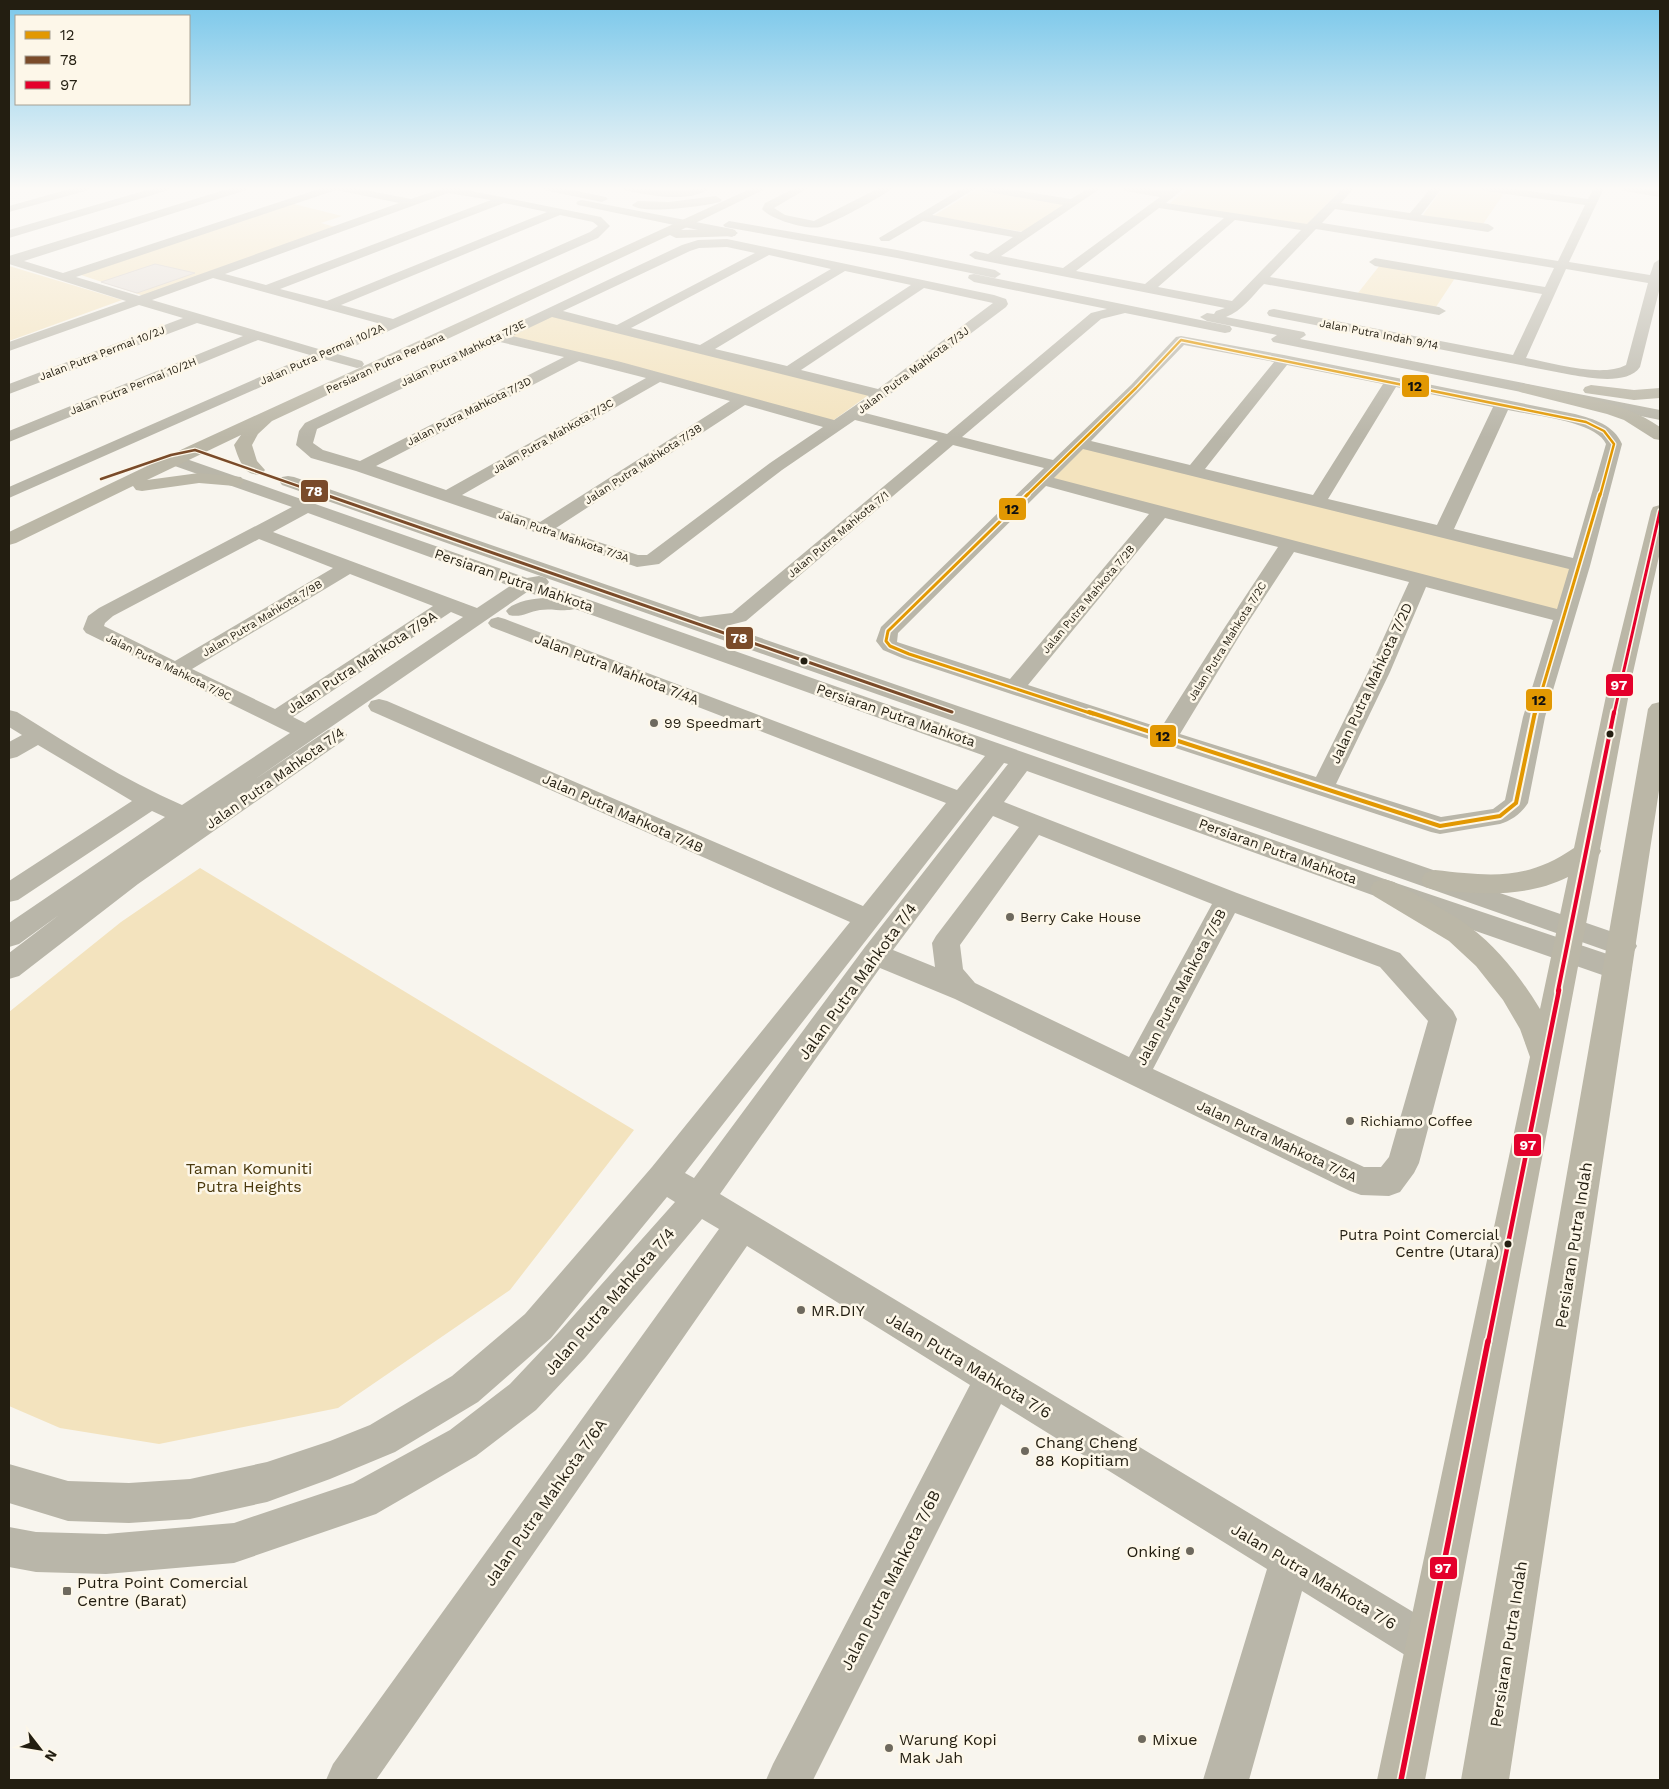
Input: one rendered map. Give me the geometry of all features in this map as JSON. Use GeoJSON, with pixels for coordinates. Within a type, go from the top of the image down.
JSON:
{"type":"FeatureCollection","features":[{"type":"Feature","properties":{"kind":"main road","name":"Persiaran Putra Perdana"},"geometry":{"type":"LineString","coordinates":[[9,539],[100,487],[220,424],[564,271]]}},
{"type":"Feature","properties":{"kind":"main road","name":"Persiaran Putra Perdana"},"geometry":{"type":"LineString","coordinates":[[9,523],[182,454],[269,416],[583,271]]}},
{"type":"Feature","properties":{"kind":"main road"},"geometry":{"type":"LineString","coordinates":[[1528,385],[1613,394],[1660,393]]}},
{"type":"Feature","properties":{"kind":"main road"},"geometry":{"type":"LineString","coordinates":[[1528,385],[1623,413],[1650,427],[1660,435]]}},
{"type":"Feature","properties":{"kind":"main road"},"geometry":{"type":"LineString","coordinates":[[256,470],[249,463],[243,445],[252,431],[269,416]]}},
{"type":"Feature","properties":{"kind":"main road"},"geometry":{"type":"LineString","coordinates":[[182,454],[192,442],[211,433],[220,424]]}},
{"type":"Feature","properties":{"kind":"main road"},"geometry":{"type":"LineString","coordinates":[[100,487],[180,479],[213,478],[234,481]]}},
{"type":"Feature","properties":{"kind":"main road"},"geometry":{"type":"LineString","coordinates":[[1401,1780],[1588,851],[1621,677],[1660,512]]}},
{"type":"Feature","properties":{"kind":"main road","name":"Persiaran Putra Indah"},"geometry":{"type":"LineString","coordinates":[[1485,1780],[1660,709]]}},
{"type":"Feature","properties":{"kind":"main road"},"geometry":{"type":"LineString","coordinates":[[1435,880],[1504,885],[1525,882],[1543,878],[1569,866],[1588,851]]}},
{"type":"Feature","properties":{"kind":"main road"},"geometry":{"type":"LineString","coordinates":[[1384,889],[1459,934],[1486,958],[1514,992],[1531,1020],[1545,1058]]}},
{"type":"Feature","properties":{"kind":"street"},"geometry":{"type":"LineString","coordinates":[[45,271],[196,318],[357,364]]}},
{"type":"Feature","properties":{"kind":"street"},"geometry":{"type":"LineString","coordinates":[[63,277],[80,271]]}},
{"type":"Feature","properties":{"kind":"street","name":"Jalan Putra Permai 10/2A"},"geometry":{"type":"LineString","coordinates":[[9,347],[218,271]]}},
{"type":"Feature","properties":{"kind":"street"},"geometry":{"type":"LineString","coordinates":[[267,289],[313,271]]}},
{"type":"Feature","properties":{"kind":"street"},"geometry":{"type":"LineString","coordinates":[[327,306],[412,271]]}},
{"type":"Feature","properties":{"kind":"street","name":"Jalan Putra Permai 10/2A"},"geometry":{"type":"LineString","coordinates":[[9,493],[511,271]]}},
{"type":"Feature","properties":{"kind":"street","name":"Jalan Putra Mahkota 7/3E"},"geometry":{"type":"LineString","coordinates":[[305,441],[307,431],[311,426],[632,271]]}},
{"type":"Feature","properties":{"kind":"street"},"geometry":{"type":"LineString","coordinates":[[619,329],[730,271]]}},
{"type":"Feature","properties":{"kind":"street"},"geometry":{"type":"LineString","coordinates":[[704,349],[835,271]]}},
{"type":"Feature","properties":{"kind":"street","name":"Jalan Putra Mahkota 7/3E"},"geometry":{"type":"LineString","coordinates":[[864,271],[978,296]]}},
{"type":"Feature","properties":{"kind":"street"},"geometry":{"type":"LineString","coordinates":[[942,271],[1353,354],[1660,407]]}},
{"type":"Feature","properties":{"kind":"street"},"geometry":{"type":"LineString","coordinates":[[983,271],[1333,342],[1660,415]]}},
{"type":"Feature","properties":{"kind":"street","name":"Jalan Putra Indah 9/14"},"geometry":{"type":"LineString","coordinates":[[1057,271],[1232,308],[1259,310],[1592,374],[1608,374],[1628,370],[1633,367],[1657,271]]}},
{"type":"Feature","properties":{"kind":"street"},"geometry":{"type":"LineString","coordinates":[[1147,289],[1168,271]]}},
{"type":"Feature","properties":{"kind":"street"},"geometry":{"type":"LineString","coordinates":[[1188,313],[1218,315],[1232,308],[1267,271]]}},
{"type":"Feature","properties":{"kind":"street"},"geometry":{"type":"LineString","coordinates":[[1347,294],[1366,271]]}},
{"type":"Feature","properties":{"kind":"street"},"geometry":{"type":"LineString","coordinates":[[1436,271],[1461,282],[1550,292]]}},
{"type":"Feature","properties":{"kind":"street"},"geometry":{"type":"LineString","coordinates":[[1518,360],[1559,271]]}},
{"type":"Feature","properties":{"kind":"street"},"geometry":{"type":"LineString","coordinates":[[1598,271],[1655,280]]}},
{"type":"Feature","properties":{"kind":"street"},"geometry":{"type":"LineString","coordinates":[[211,274],[393,323]]}},
{"type":"Feature","properties":{"kind":"street"},"geometry":{"type":"LineString","coordinates":[[1260,279],[1347,294],[1442,307],[1419,341]]}},
{"type":"Feature","properties":{"kind":"street"},"geometry":{"type":"LineString","coordinates":[[790,371],[922,284]]}},
{"type":"Feature","properties":{"kind":"street","name":"Jalan Putra Mahkota 7/3J"},"geometry":{"type":"LineString","coordinates":[[859,410],[1001,304],[998,300],[978,296]]}},
{"type":"Feature","properties":{"kind":"street"},"geometry":{"type":"LineString","coordinates":[[1080,300],[1095,309],[1097,312],[1096,316]]}},
{"type":"Feature","properties":{"kind":"street"},"geometry":{"type":"LineString","coordinates":[[1232,308],[1232,317],[1256,326]]}},
{"type":"Feature","properties":{"kind":"street","name":"Jalan Putra Mahkota 7/1"},"geometry":{"type":"LineString","coordinates":[[696,623],[729,620],[739,617],[936,452],[951,428],[977,418],[1096,316],[1125,309]]}},
{"type":"Feature","properties":{"kind":"street"},"geometry":{"type":"LineString","coordinates":[[549,312],[880,394]]}},
{"type":"Feature","properties":{"kind":"street","name":"Jalan Putra Permai 10/2J"},"geometry":{"type":"LineString","coordinates":[[9,389],[196,318]]}},
{"type":"Feature","properties":{"kind":"street","name":"Jalan Putra Permai 10/2H"},"geometry":{"type":"LineString","coordinates":[[9,437],[258,335]]}},
{"type":"Feature","properties":{"kind":"street"},"geometry":{"type":"LineString","coordinates":[[499,336],[835,425]]}},
{"type":"Feature","properties":{"kind":"street"},"geometry":{"type":"LineString","coordinates":[[1181,340],[1204,343],[1392,382],[1582,421],[1608,435],[1614,441],[1580,566],[1534,717],[1516,803],[1500,816],[1440,826],[909,654],[890,646],[886,641],[888,631],[1061,462],[1181,340]]}},
{"type":"Feature","properties":{"kind":"street"},"geometry":{"type":"LineString","coordinates":[[1333,342],[1353,350],[1355,352],[1353,354]]}},
{"type":"Feature","properties":{"kind":"street","name":"Jalan Putra Mahkota 7/3D"},"geometry":{"type":"LineString","coordinates":[[362,467],[577,356]]}},
{"type":"Feature","properties":{"kind":"street"},"geometry":{"type":"LineString","coordinates":[[1194,471],[1284,359]]}},
{"type":"Feature","properties":{"kind":"street","name":"Jalan Putra Mahkota 7/3C"},"geometry":{"type":"LineString","coordinates":[[448,496],[556,433],[658,377]]}},
{"type":"Feature","properties":{"kind":"street"},"geometry":{"type":"LineString","coordinates":[[1317,502],[1392,382]]}},
{"type":"Feature","properties":{"kind":"street","name":"Jalan Putra Mahkota 7/3B"},"geometry":{"type":"LineString","coordinates":[[544,528],[742,400]]}},
{"type":"Feature","properties":{"kind":"street"},"geometry":{"type":"LineString","coordinates":[[1443,533],[1502,404]]}},
{"type":"Feature","properties":{"kind":"street"},"geometry":{"type":"LineString","coordinates":[[859,410],[917,423],[951,428],[992,443],[1061,462]]}},
{"type":"Feature","properties":{"kind":"street","name":"Jalan Putra Mahkota 7/3A"},"geometry":{"type":"LineString","coordinates":[[305,441],[306,448],[317,454],[362,467],[544,528],[630,559],[652,560],[747,488],[859,410]]}},
{"type":"Feature","properties":{"kind":"street"},"geometry":{"type":"LineString","coordinates":[[977,418],[992,443]]}},
{"type":"Feature","properties":{"kind":"street"},"geometry":{"type":"LineString","coordinates":[[917,423],[936,452],[992,443]]}},
{"type":"Feature","properties":{"kind":"street"},"geometry":{"type":"LineString","coordinates":[[1079,443],[1580,566]]}},
{"type":"Feature","properties":{"kind":"street","name":"Persiaran Putra Mahkota"},"geometry":{"type":"LineString","coordinates":[[182,454],[256,470],[1435,880],[1569,940]]}},
{"type":"Feature","properties":{"kind":"street","name":"Persiaran Putra Mahkota"},"geometry":{"type":"LineString","coordinates":[[182,454],[234,481],[475,566],[538,585],[593,608],[932,728],[1013,752],[1089,783],[1384,889],[1569,940],[1620,958]]}},
{"type":"Feature","properties":{"kind":"street"},"geometry":{"type":"LineString","coordinates":[[1042,480],[1565,617]]}},
{"type":"Feature","properties":{"kind":"street","name":"Jalan Putra Mahkota 7/9C"},"geometry":{"type":"LineString","coordinates":[[306,506],[106,612],[95,620],[93,629],[307,733]]}},
{"type":"Feature","properties":{"kind":"street","name":"Jalan Putra Mahkota 7/2B"},"geometry":{"type":"LineString","coordinates":[[1015,687],[1161,511]]}},
{"type":"Feature","properties":{"kind":"street","name":"Jalan Putra Mahkota 7/9B"},"geometry":{"type":"LineString","coordinates":[[257,532],[448,605],[497,614]]}},
{"type":"Feature","properties":{"kind":"street","name":"Jalan Putra Mahkota 7/2C"},"geometry":{"type":"LineString","coordinates":[[1167,737],[1233,630],[1289,545]]}},
{"type":"Feature","properties":{"kind":"street"},"geometry":{"type":"LineString","coordinates":[[484,549],[538,585],[568,584],[595,593],[625,598]]}},
{"type":"Feature","properties":{"kind":"street"},"geometry":{"type":"LineString","coordinates":[[475,566],[503,583],[504,592],[497,614]]}},
{"type":"Feature","properties":{"kind":"street","name":"Jalan Putra Mahkota 7/9B"},"geometry":{"type":"LineString","coordinates":[[175,670],[348,567]]}},
{"type":"Feature","properties":{"kind":"street","name":"Jalan Putra Mahkota 7/2D"},"geometry":{"type":"LineString","coordinates":[[1323,787],[1379,672],[1420,580]]}},
{"type":"Feature","properties":{"kind":"street","name":"Jalan Putra Mahkota 7/4"},"geometry":{"type":"LineString","coordinates":[[9,937],[82,884],[196,821],[379,706],[497,614],[538,585]]}},
{"type":"Feature","properties":{"kind":"street"},"geometry":{"type":"LineString","coordinates":[[497,614],[538,604],[593,608]]}},
{"type":"Feature","properties":{"kind":"street","name":"Jalan Putra Mahkota 7/9A"},"geometry":{"type":"LineString","coordinates":[[276,718],[448,605]]}},
{"type":"Feature","properties":{"kind":"street","name":"Jalan Putra Mahkota 7/4"},"geometry":{"type":"LineString","coordinates":[[9,968],[307,733],[497,614]]}},
{"type":"Feature","properties":{"kind":"street","name":"Jalan Putra Mahkota 7/4A"},"geometry":{"type":"LineString","coordinates":[[497,614],[981,795]]}},
{"type":"Feature","properties":{"kind":"street"},"geometry":{"type":"LineString","coordinates":[[739,617],[736,624],[737,629],[750,642]]}},
{"type":"Feature","properties":{"kind":"street","name":"Jalan Putra Mahkota 7/4B"},"geometry":{"type":"LineString","coordinates":[[379,706],[868,919]]}},
{"type":"Feature","properties":{"kind":"street"},"geometry":{"type":"LineString","coordinates":[[945,709],[948,716],[1013,752],[1115,768]]}},
{"type":"Feature","properties":{"kind":"street"},"geometry":{"type":"LineString","coordinates":[[9,717],[91,768],[150,801],[196,821]]}},
{"type":"Feature","properties":{"kind":"street"},"geometry":{"type":"LineString","coordinates":[[932,728],[945,740],[960,747],[966,753],[981,795],[1026,779],[1040,777],[1089,783]]}},
{"type":"Feature","properties":{"kind":"street"},"geometry":{"type":"LineString","coordinates":[[9,752],[38,735]]}},
{"type":"Feature","properties":{"kind":"street","name":"Jalan Putra Mahkota 7/4"},"geometry":{"type":"LineString","coordinates":[[9,1547],[36,1552],[106,1554],[234,1543],[362,1500],[463,1443],[523,1397],[572,1345],[698,1199],[879,949],[981,795],[1013,752]]}},
{"type":"Feature","properties":{"kind":"street","name":"Jalan Putra Mahkota 7/4"},"geometry":{"type":"LineString","coordinates":[[9,1484],[68,1501],[129,1502],[190,1499],[268,1482],[330,1460],[382,1439],[465,1389],[538,1326],[663,1177],[868,919],[981,795]]}},
{"type":"Feature","properties":{"kind":"street","name":"Jalan Putra Mahkota 7/5A"},"geometry":{"type":"LineString","coordinates":[[879,949],[1135,1074],[1361,1181],[1389,1182],[1403,1162],[1443,1019],[1390,960],[1228,900],[1034,824],[981,795]]}},
{"type":"Feature","properties":{"kind":"street"},"geometry":{"type":"LineString","coordinates":[[9,893],[150,801]]}},
{"type":"Feature","properties":{"kind":"street"},"geometry":{"type":"LineString","coordinates":[[879,949],[920,957],[928,956],[946,942],[1034,824]]}},
{"type":"Feature","properties":{"kind":"street","name":"Jalan Putra Mahkota 7/5B"},"geometry":{"type":"LineString","coordinates":[[1135,1074],[1228,900]]}},
{"type":"Feature","properties":{"kind":"street"},"geometry":{"type":"LineString","coordinates":[[946,942],[946,965],[955,981],[965,991]]}},
{"type":"Feature","properties":{"kind":"street","name":"Jalan Putra Mahkota 7/6"},"geometry":{"type":"LineString","coordinates":[[663,1177],[1428,1645]]}},
{"type":"Feature","properties":{"kind":"street","name":"Jalan Putra Mahkota 7/6A"},"geometry":{"type":"LineString","coordinates":[[349,1780],[742,1225]]}},
{"type":"Feature","properties":{"kind":"street","name":"Jalan Putra Mahkota 7/6B"},"geometry":{"type":"LineString","coordinates":[[789,1780],[993,1380]]}},
{"type":"Feature","properties":{"kind":"street"},"geometry":{"type":"LineString","coordinates":[[1226,1780],[1290,1561]]}},
{"type":"Feature","properties":{"kind":"green space"},"geometry":{"type":"Polygon","coordinates":[[[9,271],[27,271],[122,300],[9,341],[9,271]]]}},
{"type":"Feature","properties":{"kind":"green space"},"geometry":{"type":"Polygon","coordinates":[[[86,271],[212,271],[144,296],[78,274],[86,271]]]}},
{"type":"Feature","properties":{"kind":"green space"},"geometry":{"type":"Polygon","coordinates":[[[1375,271],[1417,271],[1455,278],[1436,307],[1358,293],[1375,271]]]}},
{"type":"Feature","properties":{"kind":"green space"},"geometry":{"type":"Polygon","coordinates":[[[554,314],[870,394],[831,422],[507,337],[554,314]]]}},
{"type":"Feature","properties":{"kind":"green space"},"geometry":{"type":"Polygon","coordinates":[[[1084,447],[1574,566],[1559,613],[1051,481],[1084,447]]]}},
{"type":"Feature","properties":{"kind":"green space","name":"Taman Komuniti Putra Heights"},"geometry":{"type":"Polygon","coordinates":[[[200,868],[634,1130],[510,1290],[338,1408],[159,1444],[60,1428],[9,1406],[9,1012],[121,922],[200,868]]]}},
{"type":"Feature","properties":{"kind":"building"},"geometry":{"type":"Polygon","coordinates":[[[133,271],[195,273],[137,293],[101,282],[133,271]]]}},
{"type":"Feature","properties":{"kind":"transit line","name":"12"},"geometry":{"type":"LineString","coordinates":[[1181,340],[1575,419],[1598,427],[1612,439],[1614,444],[1580,566],[1534,717],[1516,803],[1500,816],[1440,826],[909,654],[890,646],[886,641],[888,631],[1136,388],[1181,340]]}},
{"type":"Feature","properties":{"kind":"transit line","name":"78"},"geometry":{"type":"LineString","coordinates":[[101,479],[171,455],[195,450],[952,712]]}},
{"type":"Feature","properties":{"kind":"transit line","name":"97"},"geometry":{"type":"LineString","coordinates":[[1401,1780],[1621,677],[1660,511]]}},
{"type":"Feature","properties":{"kind":"place","name":"99 Speedmart"},"geometry":{"type":"Point","coordinates":[654,723]}},
{"type":"Feature","properties":{"kind":"place","name":"Berry Cake House"},"geometry":{"type":"Point","coordinates":[1010,917]}},
{"type":"Feature","properties":{"kind":"place","name":"Richiamo Coffee"},"geometry":{"type":"Point","coordinates":[1350,1121]}},
{"type":"Feature","properties":{"kind":"place","name":"Putra Point Comercial Centre (Utara)"},"geometry":{"type":"Point","coordinates":[1508,1244]}},
{"type":"Feature","properties":{"kind":"place","name":"MR.DIY"},"geometry":{"type":"Point","coordinates":[801,1310]}},
{"type":"Feature","properties":{"kind":"place","name":"Chang Cheng 88 Kopitiam"},"geometry":{"type":"Point","coordinates":[1025,1451]}},
{"type":"Feature","properties":{"kind":"place","name":"Onking"},"geometry":{"type":"Point","coordinates":[1190,1551]}},
{"type":"Feature","properties":{"kind":"place","name":"Putra Point Comercial Centre (Barat)"},"geometry":{"type":"Point","coordinates":[67,1591]}},
{"type":"Feature","properties":{"kind":"place","name":"Mixue"},"geometry":{"type":"Point","coordinates":[1142,1739]}},
{"type":"Feature","properties":{"kind":"place","name":"Warung Kopi Mak Jah"},"geometry":{"type":"Point","coordinates":[889,1748]}}]}
